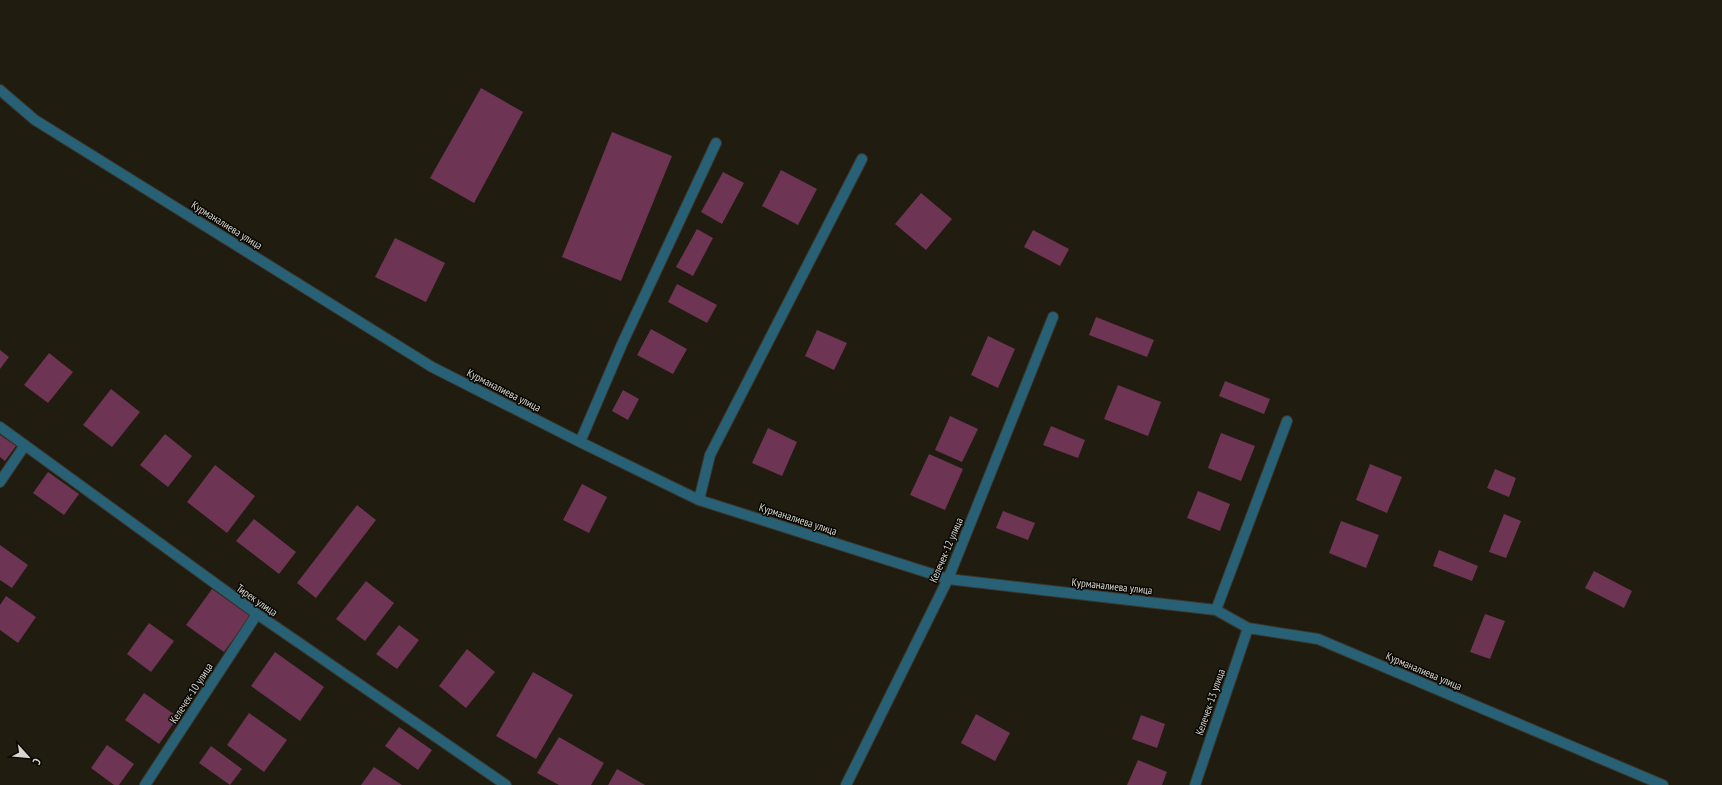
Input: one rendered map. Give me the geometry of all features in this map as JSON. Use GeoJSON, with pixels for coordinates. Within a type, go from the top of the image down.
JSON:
{"type":"FeatureCollection","features":[{"type":"Feature","properties":{"kind":"street","name":"Курманалиева улица"},"geometry":{"type":"LineString","coordinates":[[0,90],[35,120],[432,367],[580,442],[700,500],[948,580],[1216,610],[1248,628],[1318,638],[1663,785]]}},
{"type":"Feature","properties":{"kind":"street"},"geometry":{"type":"LineString","coordinates":[[580,442],[622,344],[716,143]]}},
{"type":"Feature","properties":{"kind":"street"},"geometry":{"type":"LineString","coordinates":[[700,500],[710,455],[862,159]]}},
{"type":"Feature","properties":{"kind":"street","name":"Келечек-12 улица"},"geometry":{"type":"LineString","coordinates":[[846,785],[948,580],[1053,317]]}},
{"type":"Feature","properties":{"kind":"street"},"geometry":{"type":"LineString","coordinates":[[1216,610],[1287,421]]}},
{"type":"Feature","properties":{"kind":"street","name":"Тирек улица"},"geometry":{"type":"LineString","coordinates":[[0,427],[256,614],[506,785]]}},
{"type":"Feature","properties":{"kind":"street"},"geometry":{"type":"LineString","coordinates":[[0,482],[25,445]]}},
{"type":"Feature","properties":{"kind":"street","name":"Келечек-10 улица"},"geometry":{"type":"LineString","coordinates":[[145,785],[256,614]]}},
{"type":"Feature","properties":{"kind":"street","name":"Келечек-13 улица"},"geometry":{"type":"LineString","coordinates":[[1195,785],[1248,628]]}},
{"type":"Feature","properties":{"kind":"building"},"geometry":{"type":"Polygon","coordinates":[[[481,88],[523,112],[474,203],[430,178],[481,88]]]}},
{"type":"Feature","properties":{"kind":"building"},"geometry":{"type":"Polygon","coordinates":[[[612,132],[672,156],[621,281],[562,257],[612,132]]]}},
{"type":"Feature","properties":{"kind":"building"},"geometry":{"type":"Polygon","coordinates":[[[781,170],[817,189],[798,225],[762,206],[781,170]]]}},
{"type":"Feature","properties":{"kind":"building"},"geometry":{"type":"Polygon","coordinates":[[[723,172],[744,183],[722,224],[701,212],[723,172]]]}},
{"type":"Feature","properties":{"kind":"building"},"geometry":{"type":"Polygon","coordinates":[[[921,193],[952,219],[926,250],[895,224],[921,193]]]}},
{"type":"Feature","properties":{"kind":"building"},"geometry":{"type":"Polygon","coordinates":[[[697,229],[713,238],[693,276],[676,267],[697,229]]]}},
{"type":"Feature","properties":{"kind":"building"},"geometry":{"type":"Polygon","coordinates":[[[1033,230],[1069,249],[1060,266],[1024,247],[1033,230]]]}},
{"type":"Feature","properties":{"kind":"building"},"geometry":{"type":"Polygon","coordinates":[[[395,238],[445,263],[426,302],[375,277],[395,238]]]}},
{"type":"Feature","properties":{"kind":"building"},"geometry":{"type":"Polygon","coordinates":[[[677,284],[717,305],[707,323],[668,302],[677,284]]]}},
{"type":"Feature","properties":{"kind":"building"},"geometry":{"type":"Polygon","coordinates":[[[1096,317],[1154,340],[1147,357],[1089,335],[1096,317]]]}},
{"type":"Feature","properties":{"kind":"building"},"geometry":{"type":"Polygon","coordinates":[[[651,329],[687,349],[673,374],[637,355],[651,329]]]}},
{"type":"Feature","properties":{"kind":"building"},"geometry":{"type":"Polygon","coordinates":[[[817,330],[847,343],[834,370],[805,356],[817,330]]]}},
{"type":"Feature","properties":{"kind":"building"},"geometry":{"type":"Polygon","coordinates":[[[988,336],[1015,349],[998,388],[971,375],[988,336]]]}},
{"type":"Feature","properties":{"kind":"building"},"geometry":{"type":"Polygon","coordinates":[[[0,350],[9,357],[0,369],[0,350]]]}},
{"type":"Feature","properties":{"kind":"building"},"geometry":{"type":"Polygon","coordinates":[[[49,353],[73,372],[48,403],[24,385],[49,353]]]}},
{"type":"Feature","properties":{"kind":"building"},"geometry":{"type":"Polygon","coordinates":[[[1225,381],[1270,399],[1264,414],[1219,396],[1225,381]]]}},
{"type":"Feature","properties":{"kind":"building"},"geometry":{"type":"Polygon","coordinates":[[[1118,385],[1161,402],[1148,436],[1104,419],[1118,385]]]}},
{"type":"Feature","properties":{"kind":"building"},"geometry":{"type":"Polygon","coordinates":[[[111,389],[140,412],[112,447],[83,425],[111,389]]]}},
{"type":"Feature","properties":{"kind":"building"},"geometry":{"type":"Polygon","coordinates":[[[623,390],[639,399],[628,420],[612,411],[623,390]]]}},
{"type":"Feature","properties":{"kind":"building"},"geometry":{"type":"Polygon","coordinates":[[[950,416],[978,429],[962,462],[935,450],[950,416]]]}},
{"type":"Feature","properties":{"kind":"building"},"geometry":{"type":"Polygon","coordinates":[[[1051,426],[1085,440],[1078,458],[1043,445],[1051,426]]]}},
{"type":"Feature","properties":{"kind":"building"},"geometry":{"type":"Polygon","coordinates":[[[768,428],[797,442],[782,476],[752,463],[768,428]]]}},
{"type":"Feature","properties":{"kind":"building"},"geometry":{"type":"Polygon","coordinates":[[[1221,433],[1255,446],[1241,481],[1208,468],[1221,433]]]}},
{"type":"Feature","properties":{"kind":"building"},"geometry":{"type":"Polygon","coordinates":[[[165,434],[192,456],[168,487],[140,465],[165,434]]]}},
{"type":"Feature","properties":{"kind":"building"},"geometry":{"type":"Polygon","coordinates":[[[0,435],[16,446],[5,461],[0,457],[0,435]]]}},
{"type":"Feature","properties":{"kind":"building"},"geometry":{"type":"Polygon","coordinates":[[[929,454],[963,469],[945,510],[910,495],[929,454]]]}},
{"type":"Feature","properties":{"kind":"building"},"geometry":{"type":"Polygon","coordinates":[[[1370,464],[1402,477],[1387,513],[1356,500],[1370,464]]]}},
{"type":"Feature","properties":{"kind":"building"},"geometry":{"type":"Polygon","coordinates":[[[215,465],[255,496],[227,533],[187,502],[215,465]]]}},
{"type":"Feature","properties":{"kind":"building"},"geometry":{"type":"Polygon","coordinates":[[[1495,469],[1516,478],[1509,497],[1487,488],[1495,469]]]}},
{"type":"Feature","properties":{"kind":"building"},"geometry":{"type":"Polygon","coordinates":[[[48,472],[79,494],[64,515],[33,493],[48,472]]]}},
{"type":"Feature","properties":{"kind":"building"},"geometry":{"type":"Polygon","coordinates":[[[582,484],[607,497],[589,533],[563,520],[582,484]]]}},
{"type":"Feature","properties":{"kind":"building"},"geometry":{"type":"Polygon","coordinates":[[[1198,491],[1230,504],[1220,531],[1187,518],[1198,491]]]}},
{"type":"Feature","properties":{"kind":"building"},"geometry":{"type":"Polygon","coordinates":[[[357,505],[376,520],[316,598],[297,583],[357,505]]]}},
{"type":"Feature","properties":{"kind":"building"},"geometry":{"type":"Polygon","coordinates":[[[1003,511],[1035,523],[1028,540],[996,528],[1003,511]]]}},
{"type":"Feature","properties":{"kind":"building"},"geometry":{"type":"Polygon","coordinates":[[[1504,514],[1521,521],[1506,558],[1489,552],[1504,514]]]}},
{"type":"Feature","properties":{"kind":"building"},"geometry":{"type":"Polygon","coordinates":[[[254,519],[296,552],[279,574],[236,541],[254,519]]]}},
{"type":"Feature","properties":{"kind":"building"},"geometry":{"type":"Polygon","coordinates":[[[1341,521],[1379,535],[1366,568],[1329,553],[1341,521]]]}},
{"type":"Feature","properties":{"kind":"building"},"geometry":{"type":"Polygon","coordinates":[[[0,545],[28,565],[12,588],[0,580],[0,545]]]}},
{"type":"Feature","properties":{"kind":"building"},"geometry":{"type":"Polygon","coordinates":[[[1439,550],[1478,566],[1472,581],[1433,566],[1439,550]]]}},
{"type":"Feature","properties":{"kind":"building"},"geometry":{"type":"Polygon","coordinates":[[[1594,571],[1632,591],[1624,608],[1585,588],[1594,571]]]}},
{"type":"Feature","properties":{"kind":"building"},"geometry":{"type":"Polygon","coordinates":[[[366,581],[394,603],[365,641],[336,619],[366,581]]]}},
{"type":"Feature","properties":{"kind":"building"},"geometry":{"type":"Polygon","coordinates":[[[212,589],[250,616],[224,652],[186,625],[212,589]]]}},
{"type":"Feature","properties":{"kind":"building"},"geometry":{"type":"Polygon","coordinates":[[[6,596],[36,617],[18,643],[0,630],[0,605],[6,596]]]}},
{"type":"Feature","properties":{"kind":"building"},"geometry":{"type":"Polygon","coordinates":[[[1485,614],[1505,621],[1490,659],[1470,652],[1485,614]]]}},
{"type":"Feature","properties":{"kind":"building"},"geometry":{"type":"Polygon","coordinates":[[[149,623],[174,641],[151,672],[127,654],[149,623]]]}},
{"type":"Feature","properties":{"kind":"building"},"geometry":{"type":"Polygon","coordinates":[[[399,625],[419,640],[397,669],[376,654],[399,625]]]}},
{"type":"Feature","properties":{"kind":"building"},"geometry":{"type":"Polygon","coordinates":[[[467,649],[495,672],[466,708],[439,686],[467,649]]]}},
{"type":"Feature","properties":{"kind":"building"},"geometry":{"type":"Polygon","coordinates":[[[275,652],[324,687],[300,721],[251,686],[275,652]]]}},
{"type":"Feature","properties":{"kind":"building"},"geometry":{"type":"Polygon","coordinates":[[[533,672],[573,695],[536,759],[496,736],[533,672]]]}},
{"type":"Feature","properties":{"kind":"building"},"geometry":{"type":"Polygon","coordinates":[[[144,693],[178,717],[159,744],[125,720],[144,693]]]}},
{"type":"Feature","properties":{"kind":"building"},"geometry":{"type":"Polygon","coordinates":[[[249,713],[287,740],[264,772],[227,745],[249,713]]]}},
{"type":"Feature","properties":{"kind":"building"},"geometry":{"type":"Polygon","coordinates":[[[976,714],[1010,733],[995,761],[961,743],[976,714]]]}},
{"type":"Feature","properties":{"kind":"building"},"geometry":{"type":"Polygon","coordinates":[[[1141,715],[1165,724],[1157,748],[1132,739],[1141,715]]]}},
{"type":"Feature","properties":{"kind":"building"},"geometry":{"type":"Polygon","coordinates":[[[399,727],[432,750],[418,770],[385,746],[399,727]]]}},
{"type":"Feature","properties":{"kind":"building"},"geometry":{"type":"Polygon","coordinates":[[[559,737],[604,763],[591,785],[559,785],[537,773],[559,737]]]}},
{"type":"Feature","properties":{"kind":"building"},"geometry":{"type":"Polygon","coordinates":[[[107,745],[134,764],[119,785],[114,785],[91,768],[107,745]]]}},
{"type":"Feature","properties":{"kind":"building"},"geometry":{"type":"Polygon","coordinates":[[[211,746],[242,769],[230,785],[199,763],[211,746]]]}},
{"type":"Feature","properties":{"kind":"building"},"geometry":{"type":"Polygon","coordinates":[[[1138,760],[1167,772],[1162,785],[1127,785],[1138,760]]]}},
{"type":"Feature","properties":{"kind":"building"},"geometry":{"type":"Polygon","coordinates":[[[374,767],[402,785],[361,785],[374,767]]]}},
{"type":"Feature","properties":{"kind":"building"},"geometry":{"type":"Polygon","coordinates":[[[617,769],[645,785],[608,785],[617,769]]]}}]}
